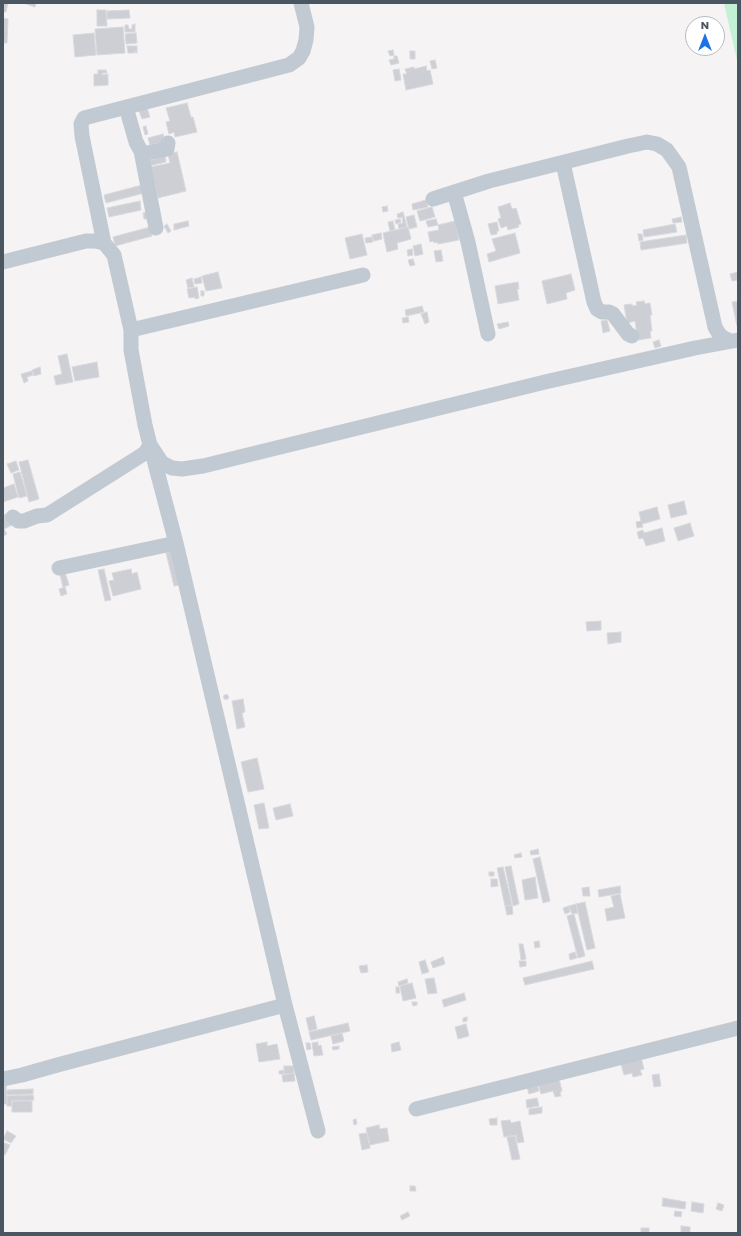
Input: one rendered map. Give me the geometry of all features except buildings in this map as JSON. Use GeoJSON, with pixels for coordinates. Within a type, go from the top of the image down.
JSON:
{"type":"FeatureCollection","features":[{"type":"Feature","properties":{"kind":"street"},"geometry":{"type":"LineString","coordinates":[[301,3],[307,27],[306,40],[299,58],[289,65],[84,118],[81,124],[85,154],[104,243],[114,254],[131,330],[131,350],[145,425],[176,544],[285,1005],[318,1131]]}},
{"type":"Feature","properties":{"kind":"street"},"geometry":{"type":"LineString","coordinates":[[126,107],[136,142],[141,151],[156,228]]}},
{"type":"Feature","properties":{"kind":"street"},"geometry":{"type":"LineString","coordinates":[[433,199],[489,181],[628,146],[647,142],[657,144],[667,150],[679,167],[715,327],[719,334],[724,338],[734,340]]}},
{"type":"Feature","properties":{"kind":"street"},"geometry":{"type":"LineString","coordinates":[[141,151],[147,153],[167,149],[168,143]]}},
{"type":"Feature","properties":{"kind":"street"},"geometry":{"type":"LineString","coordinates":[[563,163],[594,302],[597,309],[602,312],[609,312],[613,314],[628,334],[632,336]]}},
{"type":"Feature","properties":{"kind":"street"},"geometry":{"type":"LineString","coordinates":[[454,192],[468,242],[488,334]]}},
{"type":"Feature","properties":{"kind":"street"},"geometry":{"type":"LineString","coordinates":[[3,262],[86,241],[104,243]]}},
{"type":"Feature","properties":{"kind":"street"},"geometry":{"type":"LineString","coordinates":[[131,330],[363,275]]}},
{"type":"Feature","properties":{"kind":"street"},"geometry":{"type":"LineString","coordinates":[[150,445],[162,463],[172,468],[190,468],[546,382],[734,340]]}},
{"type":"Feature","properties":{"kind":"street"},"geometry":{"type":"LineString","coordinates":[[14,517],[18,521],[24,521],[37,516],[47,515],[145,453],[150,445]]}},
{"type":"Feature","properties":{"kind":"street"},"geometry":{"type":"LineString","coordinates":[[59,568],[176,544]]}},
{"type":"Feature","properties":{"kind":"street"},"geometry":{"type":"LineString","coordinates":[[3,1079],[285,1005]]}},
{"type":"Feature","properties":{"kind":"street"},"geometry":{"type":"LineString","coordinates":[[416,1110],[738,1028]]}},
{"type":"Feature","properties":{"kind":"green space"},"geometry":{"type":"Polygon","coordinates":[[[724,3],[738,3],[738,65],[724,3]]]}}]}
